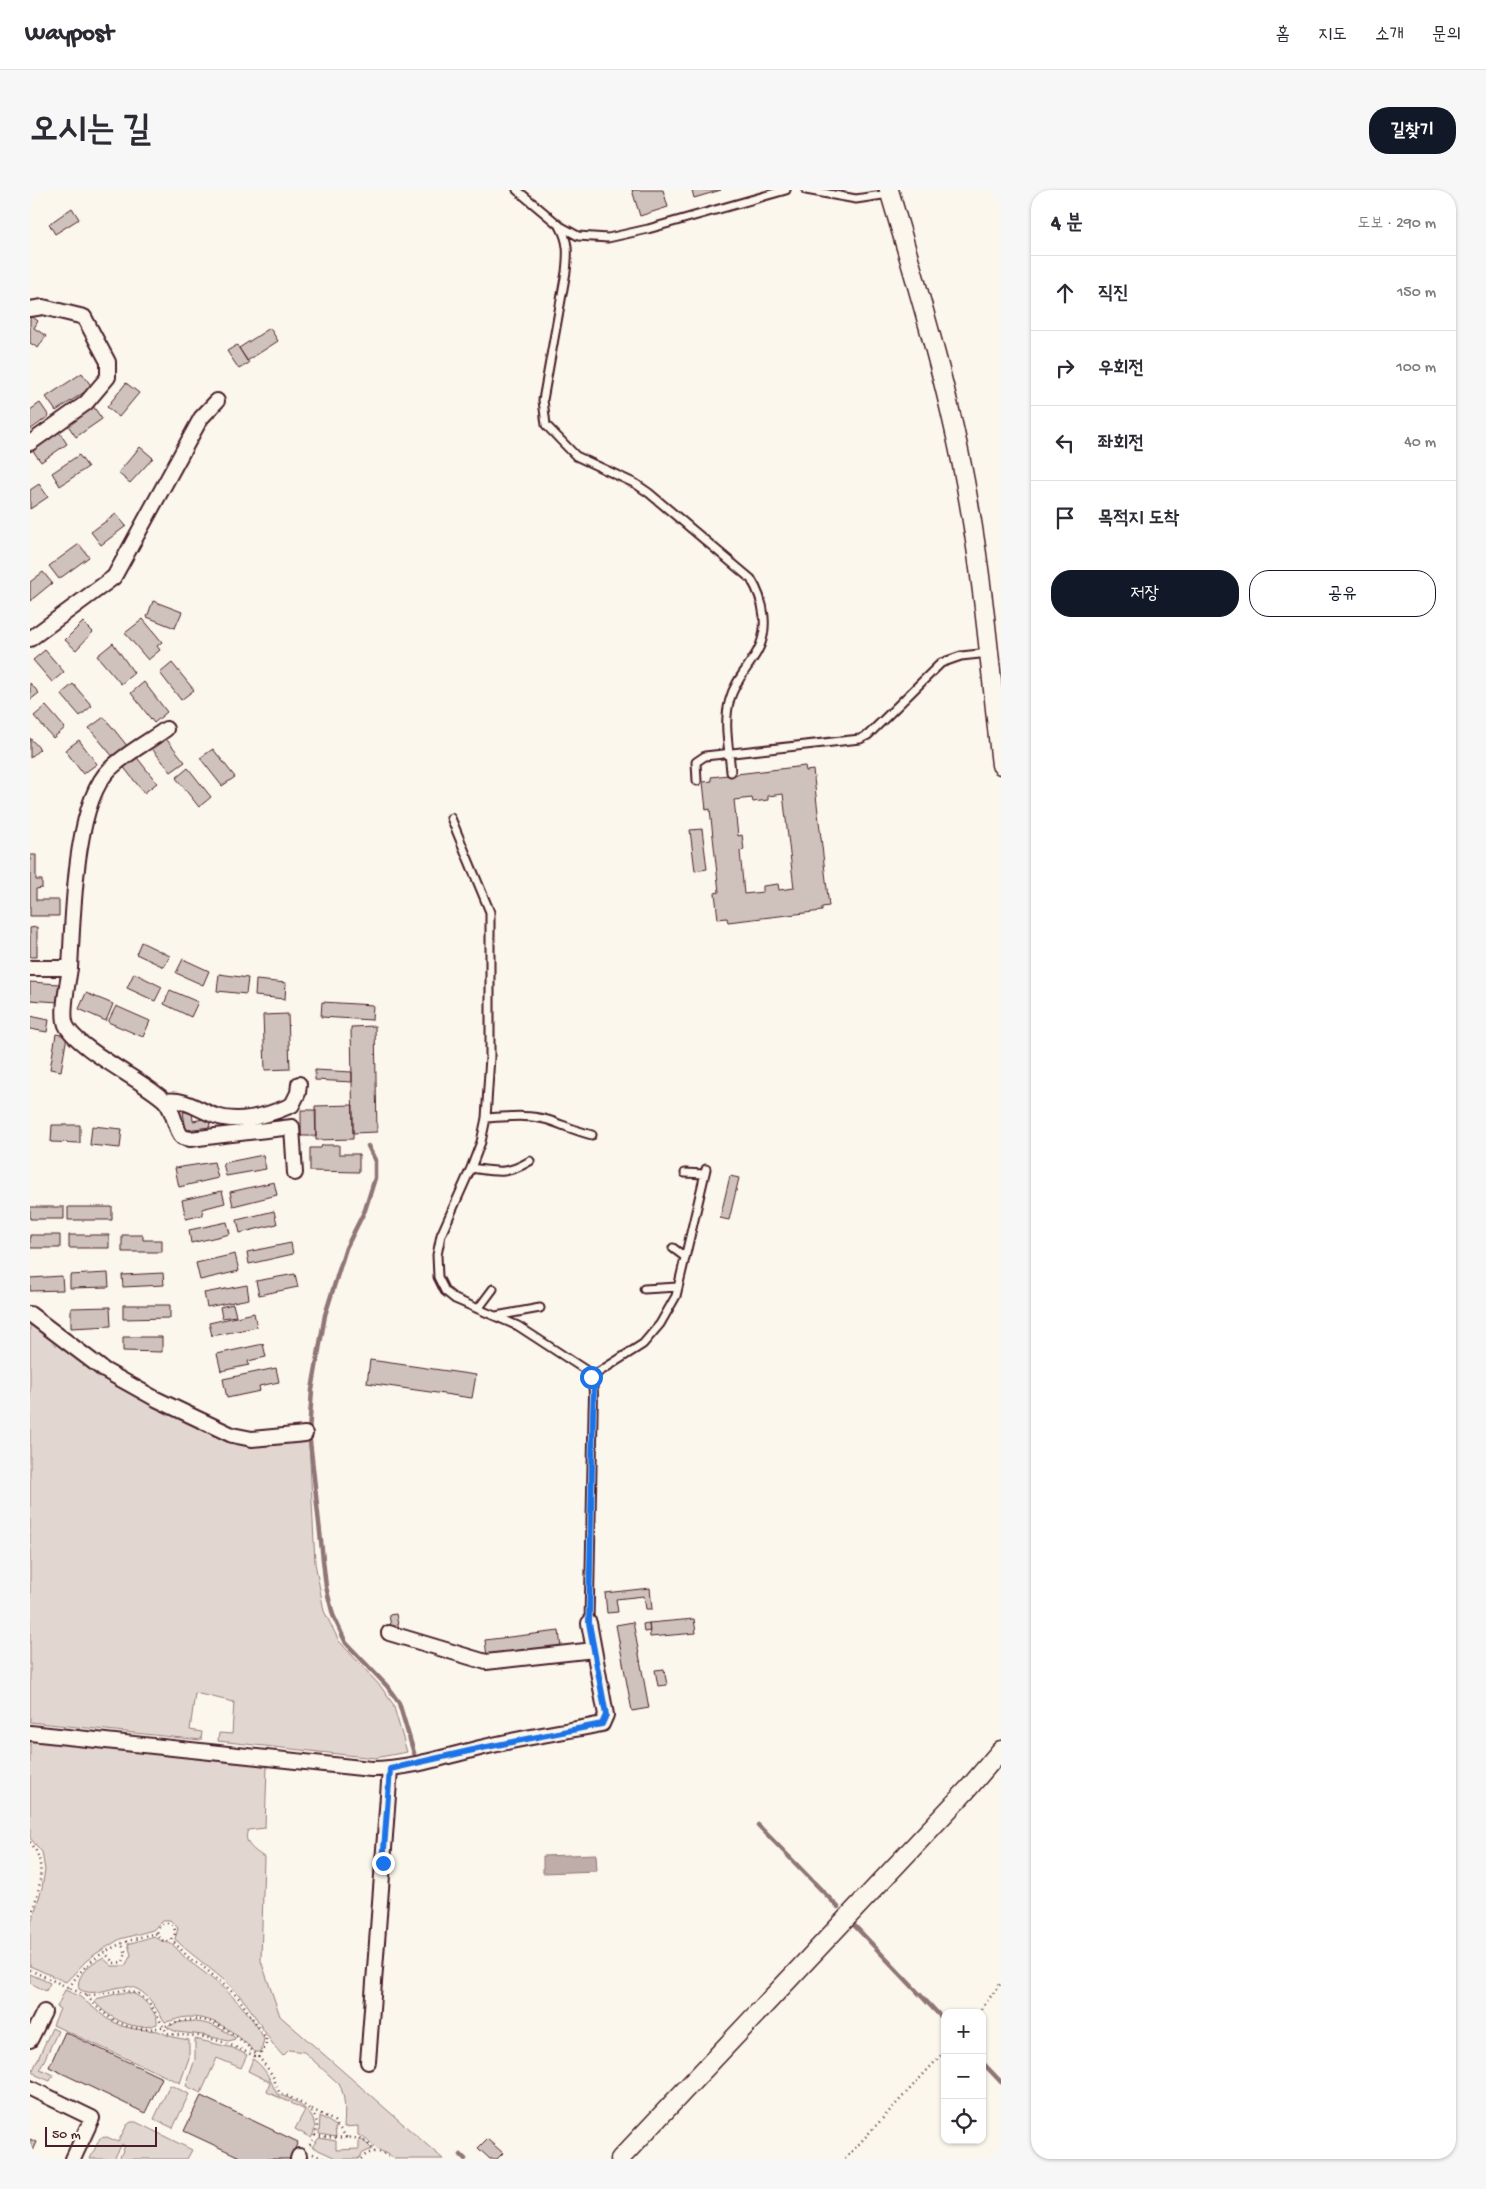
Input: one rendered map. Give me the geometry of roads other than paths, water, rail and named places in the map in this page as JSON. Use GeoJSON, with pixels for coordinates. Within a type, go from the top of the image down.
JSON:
{"type":"FeatureCollection","features":[{"type":"Feature","properties":{"kind":"street"},"geometry":{"type":"LineString","coordinates":[[890,192],[921,299],[957,441],[979,565],[1001,765]]}},
{"type":"Feature","properties":{"kind":"street"},"geometry":{"type":"LineString","coordinates":[[30,308],[42,307],[84,317],[108,362],[108,377],[86,403],[30,442]]}},
{"type":"Feature","properties":{"kind":"street"},"geometry":{"type":"LineString","coordinates":[[30,639],[114,577],[201,418],[217,401]]}},
{"type":"Feature","properties":{"kind":"street"},"geometry":{"type":"LineString","coordinates":[[166,729],[110,769],[99,783],[81,834],[70,968],[64,1014],[66,1025],[71,1033],[92,1050],[165,1101],[182,1137],[190,1139],[292,1127],[295,1173]]}},
{"type":"Feature","properties":{"kind":"street"},"geometry":{"type":"LineString","coordinates":[[30,968],[70,968]]}},
{"type":"Feature","properties":{"kind":"street"},"geometry":{"type":"LineString","coordinates":[[165,1101],[184,1101],[215,1116],[234,1120],[261,1115],[292,1105],[298,1093],[298,1084]]}},
{"type":"Feature","properties":{"kind":"street"},"geometry":{"type":"LineString","coordinates":[[30,1314],[104,1370],[156,1399],[232,1435],[252,1439],[304,1434]]}},
{"type":"Feature","properties":{"kind":"street"},"geometry":{"type":"LineString","coordinates":[[30,1734],[232,1756],[390,1769],[602,1724],[606,1715],[589,1623]]}},
{"type":"Feature","properties":{"kind":"street"},"geometry":{"type":"LineString","coordinates":[[389,1633],[486,1662],[594,1650]]}},
{"type":"Feature","properties":{"kind":"street"},"geometry":{"type":"LineString","coordinates":[[620,2159],[967,1790],[1001,1750]]}},
{"type":"Feature","properties":{"kind":"street"},"geometry":{"type":"LineString","coordinates":[[368,2062],[390,1769]]}},
{"type":"Feature","properties":{"kind":"street"},"geometry":{"type":"LineString","coordinates":[[30,2040],[44,2012]]}},
{"type":"Feature","properties":{"kind":"street"},"geometry":{"type":"LineString","coordinates":[[30,2088],[92,2118],[73,2159]]}},
{"type":"Feature","properties":{"kind":"lane"},"geometry":{"type":"LineString","coordinates":[[517,190],[560,226],[578,236],[608,238],[648,229],[786,190]]}},
{"type":"Feature","properties":{"kind":"lane"},"geometry":{"type":"LineString","coordinates":[[806,190],[856,199],[890,192]]}},
{"type":"Feature","properties":{"kind":"lane"},"geometry":{"type":"LineString","coordinates":[[560,226],[567,239],[568,251],[544,400],[546,425],[576,456],[636,484],[649,493],[751,579],[760,593],[763,609],[762,641],[736,682],[730,700],[727,721],[731,772]]}},
{"type":"Feature","properties":{"kind":"lane"},"geometry":{"type":"LineString","coordinates":[[697,781],[696,762],[700,758],[860,738],[874,730],[941,663],[961,656],[989,653]]}},
{"type":"Feature","properties":{"kind":"lane"},"geometry":{"type":"LineString","coordinates":[[451,818],[490,912],[491,1021],[486,1118],[481,1142],[471,1168],[441,1234],[437,1255],[438,1277],[445,1291],[455,1299],[518,1326],[587,1371],[591,1377],[594,1385],[589,1623]]}},
{"type":"Feature","properties":{"kind":"lane"},"geometry":{"type":"LineString","coordinates":[[486,1118],[526,1116],[540,1118],[592,1135]]}},
{"type":"Feature","properties":{"kind":"lane"},"geometry":{"type":"LineString","coordinates":[[471,1168],[494,1172],[513,1171],[530,1160]]}},
{"type":"Feature","properties":{"kind":"lane"},"geometry":{"type":"LineString","coordinates":[[591,1377],[643,1344],[660,1324],[676,1296],[705,1171],[685,1173]]}},
{"type":"Feature","properties":{"kind":"lane"},"geometry":{"type":"LineString","coordinates":[[673,1248],[685,1258]]}},
{"type":"Feature","properties":{"kind":"lane"},"geometry":{"type":"LineString","coordinates":[[644,1289],[678,1287]]}},
{"type":"Feature","properties":{"kind":"lane"},"geometry":{"type":"LineString","coordinates":[[478,1309],[493,1289]]}},
{"type":"Feature","properties":{"kind":"lane"},"geometry":{"type":"LineString","coordinates":[[496,1316],[540,1308]]}},
{"type":"Feature","properties":{"kind":"waterway"},"geometry":{"type":"LineString","coordinates":[[368,1146],[375,1160],[375,1178],[365,1210],[346,1248],[325,1315],[312,1390],[309,1432],[326,1587],[333,1615],[346,1643],[387,1686],[399,1703],[414,1753]]}},
{"type":"Feature","properties":{"kind":"waterway"},"geometry":{"type":"LineString","coordinates":[[758,1825],[838,1907]]}},
{"type":"Feature","properties":{"kind":"waterway"},"geometry":{"type":"LineString","coordinates":[[853,1924],[941,2017]]}},
{"type":"Feature","properties":{"kind":"waterway"},"geometry":{"type":"LineString","coordinates":[[986,2066],[1001,2082]]}},
{"type":"Feature","properties":{"kind":"waterway"},"geometry":{"type":"LineString","coordinates":[[461,2155],[465,2159]]}}]}
